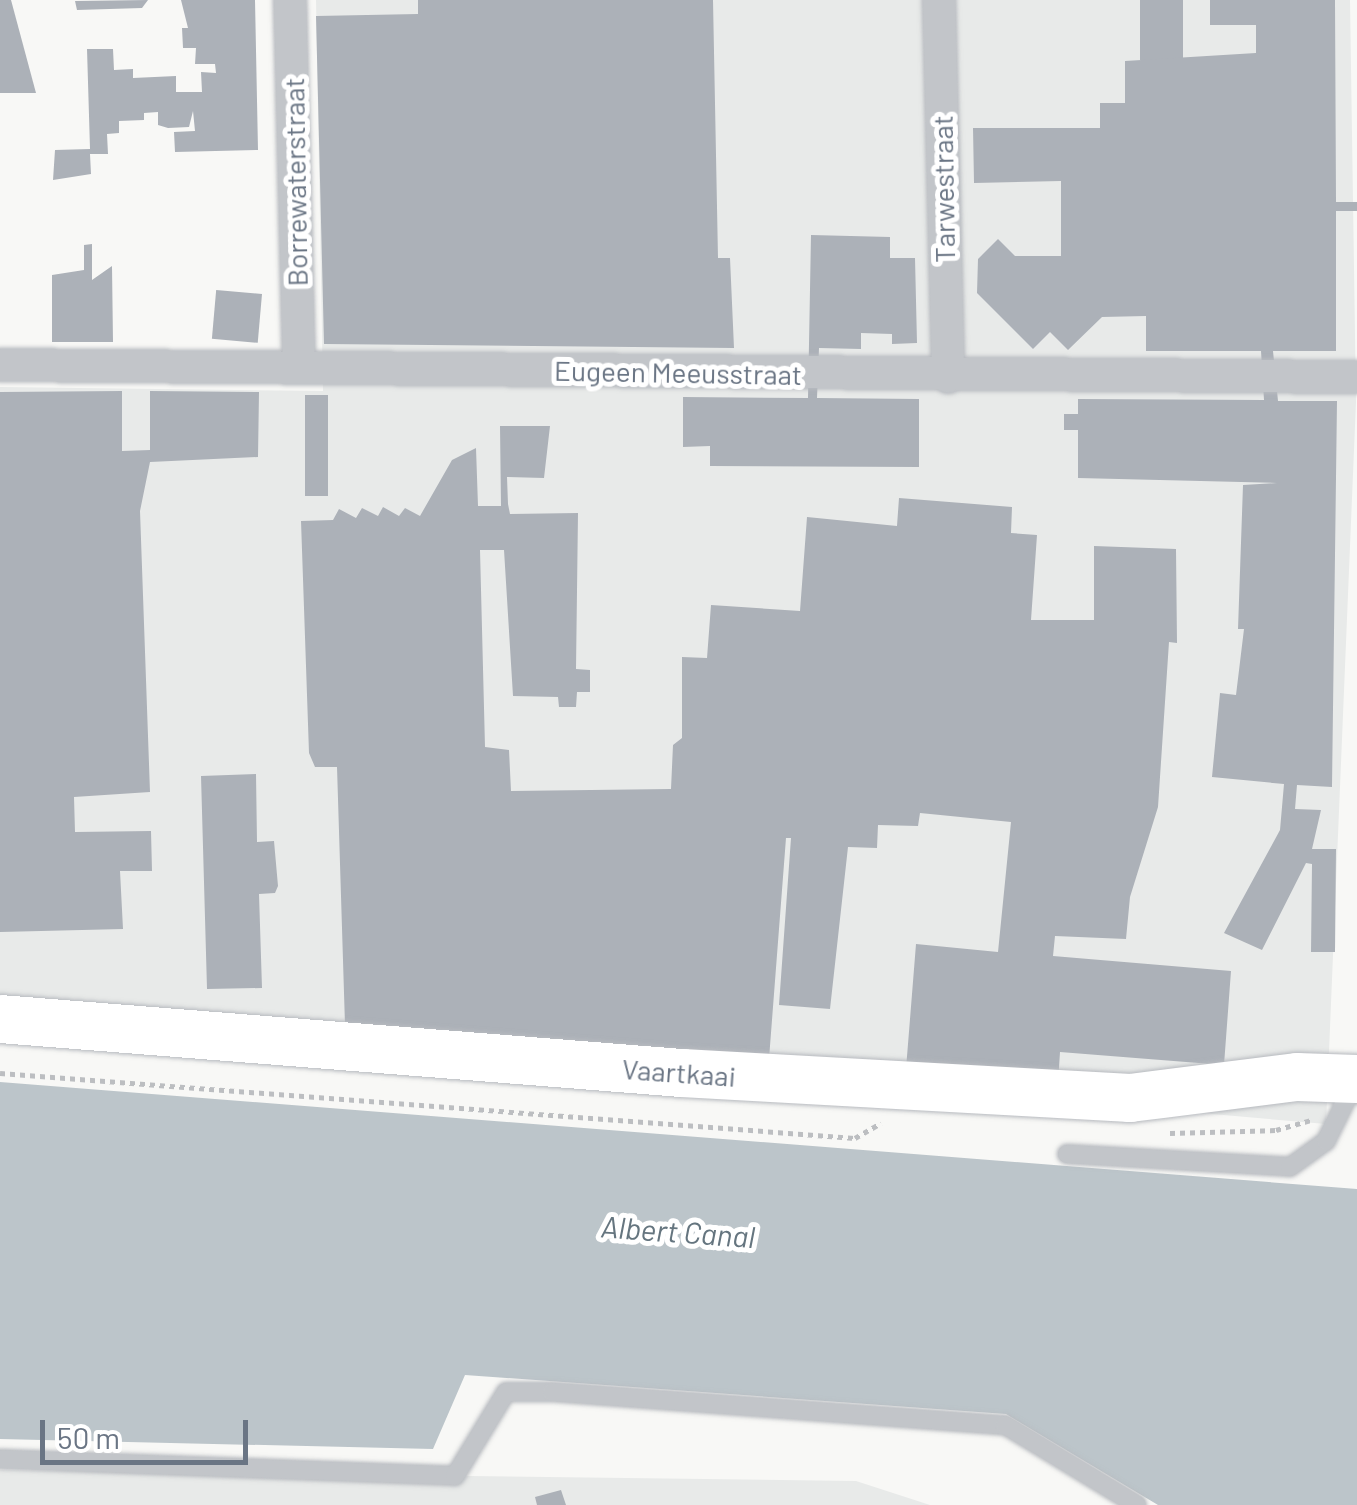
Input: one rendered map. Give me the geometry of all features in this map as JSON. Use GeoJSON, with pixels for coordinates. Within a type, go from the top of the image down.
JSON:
{"type":"FeatureCollection","features":[{"type":"Feature","properties":{"kind":"street","name":"Borrewaterstraat"},"geometry":{"type":"LineString","coordinates":[[290,0],[299,365]]}},
{"type":"Feature","properties":{"kind":"street","name":"Tarwestraat"},"geometry":{"type":"LineString","coordinates":[[939,0],[948,378]]}},
{"type":"Feature","properties":{"kind":"street","name":"Eugeen Meeusstraat"},"geometry":{"type":"LineString","coordinates":[[0,365],[299,365],[948,378],[1357,377]]}},
{"type":"Feature","properties":{"kind":"street","name":"Vaartkaai"},"geometry":{"type":"LineString","coordinates":[[0,1019],[682,1073],[1130,1098],[1297,1077],[1352,1090]]}},
{"type":"Feature","properties":{"kind":"lane"},"geometry":{"type":"LineString","coordinates":[[1066,1154],[1290,1168],[1326,1140],[1352,1090]]}},
{"type":"Feature","properties":{"kind":"lane"},"geometry":{"type":"LineString","coordinates":[[0,1458],[455,1476],[506,1392],[552,1392],[1005,1425],[1136,1505]]}},
{"type":"Feature","properties":{"kind":"path"},"geometry":{"type":"LineString","coordinates":[[0,1073],[856,1138],[895,1115]]}},
{"type":"Feature","properties":{"kind":"path"},"geometry":{"type":"LineString","coordinates":[[1166,1133],[1276,1130],[1352,1090]]}},
{"type":"Feature","properties":{"kind":"shaded area"},"geometry":{"type":"Polygon","coordinates":[[[316,0],[1350,0],[1356,402],[1326,1124],[0,1009],[0,387],[323,391],[316,0]]]}},
{"type":"Feature","properties":{"kind":"shaded area"},"geometry":{"type":"Polygon","coordinates":[[[0,1470],[856,1481],[930,1505],[0,1505],[0,1470]]]}},
{"type":"Feature","properties":{"kind":"water","name":"Albert Canal"},"geometry":{"type":"Polygon","coordinates":[[[0,1082],[1357,1189],[1357,1505],[1158,1505],[1006,1414],[465,1375],[433,1449],[0,1439],[0,1082]]]}},
{"type":"Feature","properties":{"kind":"building"},"geometry":{"type":"Polygon","coordinates":[[[0,0],[11,0],[36,93],[0,93],[0,0]]]}},
{"type":"Feature","properties":{"kind":"building"},"geometry":{"type":"Polygon","coordinates":[[[148,0],[142,8],[77,10],[75,1],[148,0]]]}},
{"type":"Feature","properties":{"kind":"building"},"geometry":{"type":"Polygon","coordinates":[[[181,0],[255,0],[258,150],[175,152],[174,132],[195,131],[193,111],[189,127],[168,128],[158,125],[158,112],[144,113],[144,120],[119,121],[119,133],[107,134],[108,154],[90,154],[91,174],[53,180],[55,150],[90,149],[87,49],[113,49],[114,70],[133,69],[133,78],[176,76],[176,92],[202,92],[201,72],[216,73],[215,64],[195,64],[196,48],[183,48],[182,28],[188,28],[181,0]]]}},
{"type":"Feature","properties":{"kind":"building"},"geometry":{"type":"Polygon","coordinates":[[[418,0],[713,0],[718,258],[730,258],[734,348],[324,344],[316,16],[418,14],[418,0]]]}},
{"type":"Feature","properties":{"kind":"building"},"geometry":{"type":"Polygon","coordinates":[[[1140,0],[1183,0],[1183,60],[1140,60],[1140,0]]]}},
{"type":"Feature","properties":{"kind":"building"},"geometry":{"type":"Polygon","coordinates":[[[1210,0],[1335,0],[1336,202],[1357,202],[1357,211],[1336,211],[1336,351],[1273,351],[1278,401],[1337,401],[1332,787],[1297,785],[1295,809],[1321,810],[1312,849],[1336,849],[1335,952],[1311,952],[1312,864],[1306,863],[1262,950],[1224,933],[1280,830],[1284,784],[1212,777],[1220,693],[1236,695],[1244,629],[1238,629],[1243,485],[1277,483],[1078,478],[1078,430],[1064,430],[1064,414],[1078,414],[1078,399],[1264,400],[1261,351],[1146,351],[1146,316],[1102,317],[1068,350],[1050,332],[1033,349],[977,293],[978,259],[998,239],[1015,256],[1061,256],[1061,181],[974,183],[973,128],[1100,128],[1100,103],[1125,103],[1125,61],[1256,53],[1256,25],[1210,25],[1210,0]]]}},
{"type":"Feature","properties":{"kind":"building"},"geometry":{"type":"Polygon","coordinates":[[[811,235],[890,237],[890,258],[915,258],[917,343],[892,344],[892,334],[861,333],[861,349],[819,348],[817,398],[919,399],[919,467],[710,466],[710,446],[683,447],[683,397],[808,398],[811,235]]]}},
{"type":"Feature","properties":{"kind":"building"},"geometry":{"type":"Polygon","coordinates":[[[92,244],[92,280],[112,266],[113,342],[52,342],[52,275],[84,270],[84,245],[92,244]]]}},
{"type":"Feature","properties":{"kind":"building"},"geometry":{"type":"Polygon","coordinates":[[[216,290],[262,294],[258,343],[212,339],[216,290]]]}},
{"type":"Feature","properties":{"kind":"building"},"geometry":{"type":"Polygon","coordinates":[[[122,391],[122,451],[150,450],[150,391],[259,392],[258,457],[150,462],[140,511],[150,792],[74,797],[75,832],[151,831],[152,871],[120,871],[123,929],[0,932],[0,392],[122,391]]]}},
{"type":"Feature","properties":{"kind":"building"},"geometry":{"type":"Polygon","coordinates":[[[305,395],[328,395],[328,496],[305,496],[305,395]]]}},
{"type":"Feature","properties":{"kind":"building"},"geometry":{"type":"Polygon","coordinates":[[[500,426],[550,426],[544,478],[507,477],[508,504],[510,514],[578,513],[576,669],[590,670],[590,692],[577,692],[576,707],[559,707],[558,697],[513,696],[504,550],[480,550],[485,747],[509,750],[511,791],[671,789],[673,745],[682,738],[682,657],[707,658],[711,605],[800,611],[807,517],[897,526],[899,498],[1012,507],[1011,533],[1037,535],[1031,620],[1094,620],[1094,546],[1176,549],[1177,643],[1169,642],[1158,807],[1130,897],[1126,939],[1055,936],[1053,956],[1231,971],[1224,1065],[1060,1052],[1058,1083],[906,1069],[916,944],[998,952],[1011,822],[920,813],[918,826],[878,825],[877,848],[848,847],[830,1009],[779,1005],[791,838],[786,838],[769,1059],[345,1025],[337,767],[315,767],[309,753],[301,521],[333,520],[339,509],[356,518],[362,508],[378,516],[383,507],[399,516],[405,508],[420,516],[452,460],[476,448],[478,506],[501,506],[500,426]]]}},
{"type":"Feature","properties":{"kind":"building"},"geometry":{"type":"Polygon","coordinates":[[[256,774],[257,842],[274,841],[278,886],[275,893],[259,894],[262,988],[207,989],[201,776],[256,774]]]}},
{"type":"Feature","properties":{"kind":"building"},"geometry":{"type":"Polygon","coordinates":[[[561,1490],[566,1505],[537,1505],[535,1497],[561,1490]]]}}]}
